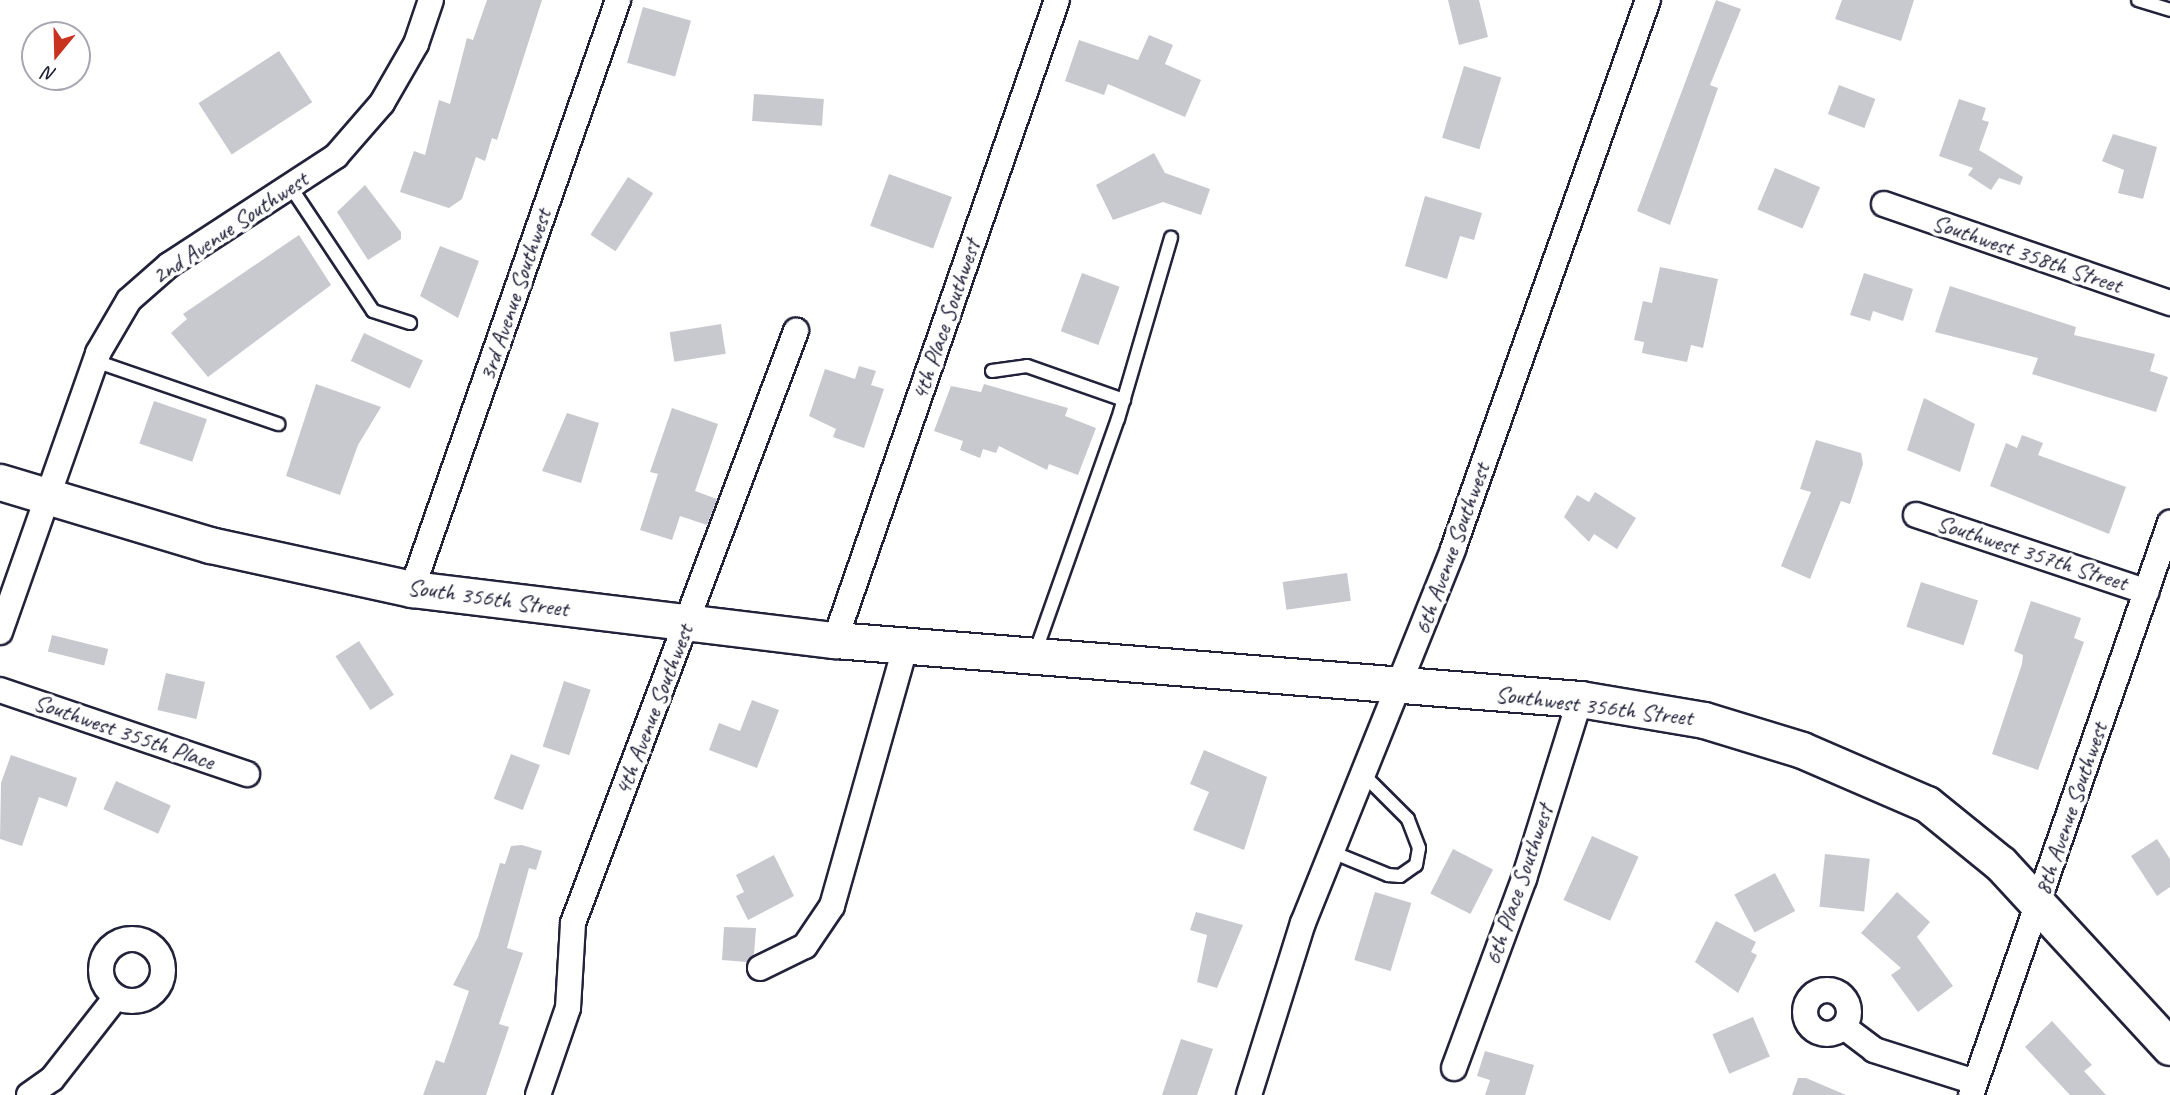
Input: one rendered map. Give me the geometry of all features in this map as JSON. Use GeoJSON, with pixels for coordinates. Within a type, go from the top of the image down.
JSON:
{"type":"FeatureCollection","features":[{"type":"Feature","properties":{"kind":"main road","name":"South 356th Street"},"geometry":{"type":"LineString","coordinates":[[0,482],[45,498],[210,545],[412,589],[687,624],[835,640],[987,652]]}},
{"type":"Feature","properties":{"kind":"main road","name":"Southwest 356th Street"},"geometry":{"type":"LineString","coordinates":[[987,652],[1580,699],[1704,720],[1889,784],[1965,834],[2038,903],[2170,1047]]}},
{"type":"Feature","properties":{"kind":"street","name":"2nd Avenue Southwest"},"geometry":{"type":"LineString","coordinates":[[0,632],[95,361],[129,300],[169,265],[336,156],[382,103],[416,44],[431,0]]}},
{"type":"Feature","properties":{"kind":"street","name":"3rd Avenue Southwest"},"geometry":{"type":"LineString","coordinates":[[412,589],[618,0]]}},
{"type":"Feature","properties":{"kind":"street","name":"4th Place Southwest"},"geometry":{"type":"LineString","coordinates":[[835,640],[1057,0]]}},
{"type":"Feature","properties":{"kind":"street","name":"6th Avenue Southwest"},"geometry":{"type":"LineString","coordinates":[[1250,1095],[1332,852],[1401,686],[1648,0]]}},
{"type":"Feature","properties":{"kind":"street","name":"Southwest 358th Street"},"geometry":{"type":"LineString","coordinates":[[1884,204],[2170,303]]}},
{"type":"Feature","properties":{"kind":"street","name":"4th Avenue Southwest"},"geometry":{"type":"LineString","coordinates":[[538,1095],[568,1008],[573,923],[796,331]]}},
{"type":"Feature","properties":{"kind":"street","name":"Southwest 357th Street"},"geometry":{"type":"LineString","coordinates":[[1916,515],[2147,592]]}},
{"type":"Feature","properties":{"kind":"street","name":"8th Avenue Southwest"},"geometry":{"type":"LineString","coordinates":[[1973,1089],[2170,523]]}},
{"type":"Feature","properties":{"kind":"street"},"geometry":{"type":"LineString","coordinates":[[760,968],[805,946],[832,906],[906,645]]}},
{"type":"Feature","properties":{"kind":"street","name":"Southwest 355th Place"},"geometry":{"type":"LineString","coordinates":[[0,690],[247,774]]}},
{"type":"Feature","properties":{"kind":"street","name":"6th Place Southwest"},"geometry":{"type":"LineString","coordinates":[[1454,1069],[1524,879],[1580,699]]}},
{"type":"Feature","properties":{"kind":"street"},"geometry":{"type":"LineString","coordinates":[[29,1095],[52,1079],[116,997]]}},
{"type":"Feature","properties":{"kind":"street"},"geometry":{"type":"LineString","coordinates":[[1844,1027],[1874,1050],[1973,1089]]}},
{"type":"Feature","properties":{"kind":"lane"},"geometry":{"type":"LineString","coordinates":[[2138,0],[2170,10]]}},
{"type":"Feature","properties":{"kind":"lane"},"geometry":{"type":"LineString","coordinates":[[290,186],[373,311],[410,323]]}},
{"type":"Feature","properties":{"kind":"lane"},"geometry":{"type":"LineString","coordinates":[[1034,655],[1124,400],[1171,238]]}},
{"type":"Feature","properties":{"kind":"lane"},"geometry":{"type":"LineString","coordinates":[[95,361],[278,424]]}},
{"type":"Feature","properties":{"kind":"lane"},"geometry":{"type":"LineString","coordinates":[[992,371],[1027,366],[1124,400]]}},
{"type":"Feature","properties":{"kind":"lane"},"geometry":{"type":"LineString","coordinates":[[1332,852],[1388,876],[1400,876],[1416,865],[1419,848],[1408,819],[1364,775]]}},
{"type":"Feature","properties":{"kind":"building"},"geometry":{"type":"Polygon","coordinates":[[[487,0],[542,0],[497,140],[492,138],[485,161],[476,157],[462,199],[449,208],[400,192],[414,151],[425,155],[439,100],[450,104],[467,38],[473,40],[487,0]]]}},
{"type":"Feature","properties":{"kind":"building"},"geometry":{"type":"Polygon","coordinates":[[[1448,0],[1479,0],[1488,37],[1459,45],[1448,0]]]}},
{"type":"Feature","properties":{"kind":"building"},"geometry":{"type":"Polygon","coordinates":[[[1716,0],[1741,9],[1710,85],[1718,88],[1670,225],[1637,211],[1716,0]]]}},
{"type":"Feature","properties":{"kind":"building"},"geometry":{"type":"Polygon","coordinates":[[[1842,0],[1914,0],[1901,41],[1835,19],[1842,0]]]}},
{"type":"Feature","properties":{"kind":"building"},"geometry":{"type":"Polygon","coordinates":[[[643,7],[691,21],[675,77],[627,63],[643,7]]]}},
{"type":"Feature","properties":{"kind":"building"},"geometry":{"type":"Polygon","coordinates":[[[1149,35],[1173,45],[1165,64],[1201,80],[1185,117],[1108,84],[1104,95],[1065,81],[1079,40],[1138,60],[1149,35]]]}},
{"type":"Feature","properties":{"kind":"building"},"geometry":{"type":"Polygon","coordinates":[[[279,51],[312,102],[232,154],[198,103],[279,51]]]}},
{"type":"Feature","properties":{"kind":"building"},"geometry":{"type":"Polygon","coordinates":[[[1464,66],[1501,77],[1479,149],[1442,138],[1464,66]]]}},
{"type":"Feature","properties":{"kind":"building"},"geometry":{"type":"Polygon","coordinates":[[[1839,85],[1875,99],[1864,128],[1828,114],[1839,85]]]}},
{"type":"Feature","properties":{"kind":"building"},"geometry":{"type":"Polygon","coordinates":[[[754,94],[824,99],[822,126],[752,121],[754,94]]]}},
{"type":"Feature","properties":{"kind":"building"},"geometry":{"type":"Polygon","coordinates":[[[1959,99],[1986,108],[1982,120],[1989,122],[1979,150],[2023,177],[2020,185],[1999,178],[1991,190],[1968,175],[1973,168],[1939,156],[1959,99]]]}},
{"type":"Feature","properties":{"kind":"building"},"geometry":{"type":"Polygon","coordinates":[[[2113,134],[2157,147],[2143,199],[2118,193],[2124,170],[2102,161],[2113,134]]]}},
{"type":"Feature","properties":{"kind":"building"},"geometry":{"type":"Polygon","coordinates":[[[1154,153],[1165,173],[1210,189],[1201,215],[1163,202],[1113,220],[1096,185],[1154,153]]]}},
{"type":"Feature","properties":{"kind":"building"},"geometry":{"type":"Polygon","coordinates":[[[1775,168],[1820,187],[1803,229],[1757,209],[1775,168]]]}},
{"type":"Feature","properties":{"kind":"building"},"geometry":{"type":"Polygon","coordinates":[[[889,174],[952,197],[933,249],[870,226],[889,174]]]}},
{"type":"Feature","properties":{"kind":"building"},"geometry":{"type":"Polygon","coordinates":[[[628,177],[653,193],[616,251],[590,235],[628,177]]]}},
{"type":"Feature","properties":{"kind":"building"},"geometry":{"type":"Polygon","coordinates":[[[365,185],[401,232],[401,239],[368,260],[337,212],[365,185]]]}},
{"type":"Feature","properties":{"kind":"building"},"geometry":{"type":"Polygon","coordinates":[[[1425,196],[1482,213],[1474,240],[1460,236],[1447,279],[1405,266],[1425,196]]]}},
{"type":"Feature","properties":{"kind":"building"},"geometry":{"type":"Polygon","coordinates":[[[299,235],[331,285],[208,377],[171,333],[187,319],[183,314],[299,235]]]}},
{"type":"Feature","properties":{"kind":"building"},"geometry":{"type":"Polygon","coordinates":[[[440,246],[479,261],[458,318],[420,296],[440,246]]]}},
{"type":"Feature","properties":{"kind":"building"},"geometry":{"type":"Polygon","coordinates":[[[1660,267],[1718,279],[1703,348],[1691,345],[1687,362],[1642,353],[1644,342],[1634,340],[1643,301],[1652,303],[1660,267]]]}},
{"type":"Feature","properties":{"kind":"building"},"geometry":{"type":"Polygon","coordinates":[[[1082,273],[1120,287],[1098,345],[1061,331],[1082,273]]]}},
{"type":"Feature","properties":{"kind":"building"},"geometry":{"type":"Polygon","coordinates":[[[1864,273],[1913,289],[1903,321],[1873,311],[1870,321],[1850,315],[1864,273]]]}},
{"type":"Feature","properties":{"kind":"building"},"geometry":{"type":"Polygon","coordinates":[[[1950,286],[2076,327],[2074,335],[2155,354],[2150,371],[2168,377],[2156,412],[2032,374],[2038,358],[1935,332],[1950,286]]]}},
{"type":"Feature","properties":{"kind":"building"},"geometry":{"type":"Polygon","coordinates":[[[721,324],[726,354],[674,362],[670,332],[721,324]]]}},
{"type":"Feature","properties":{"kind":"building"},"geometry":{"type":"Polygon","coordinates":[[[364,333],[423,360],[410,389],[351,361],[364,333]]]}},
{"type":"Feature","properties":{"kind":"building"},"geometry":{"type":"Polygon","coordinates":[[[859,366],[876,371],[871,385],[884,389],[864,448],[833,437],[836,429],[809,416],[825,369],[855,379],[859,366]]]}},
{"type":"Feature","properties":{"kind":"building"},"geometry":{"type":"Polygon","coordinates":[[[316,384],[381,407],[358,445],[340,495],[286,476],[316,384]]]}},
{"type":"Feature","properties":{"kind":"building"},"geometry":{"type":"Polygon","coordinates":[[[984,384],[1068,408],[1065,416],[1096,428],[1078,475],[1049,464],[1047,470],[999,446],[996,453],[983,449],[980,458],[960,450],[963,441],[934,431],[951,386],[981,392],[984,384]]]}},
{"type":"Feature","properties":{"kind":"building"},"geometry":{"type":"Polygon","coordinates":[[[1924,398],[1975,424],[1960,472],[1907,450],[1924,398]]]}},
{"type":"Feature","properties":{"kind":"building"},"geometry":{"type":"Polygon","coordinates":[[[154,401],[207,419],[192,462],[139,444],[154,401]]]}},
{"type":"Feature","properties":{"kind":"building"},"geometry":{"type":"Polygon","coordinates":[[[672,408],[718,424],[695,491],[717,499],[707,525],[680,516],[672,540],[640,530],[658,474],[650,472],[672,408]]]}},
{"type":"Feature","properties":{"kind":"building"},"geometry":{"type":"Polygon","coordinates":[[[567,413],[599,423],[581,483],[542,471],[567,413]]]}},
{"type":"Feature","properties":{"kind":"building"},"geometry":{"type":"Polygon","coordinates":[[[2022,435],[2043,443],[2038,455],[2126,487],[2109,534],[1990,486],[2006,443],[2017,448],[2022,435]]]}},
{"type":"Feature","properties":{"kind":"building"},"geometry":{"type":"Polygon","coordinates":[[[1816,440],[1861,453],[1863,464],[1850,504],[1841,501],[1810,579],[1781,566],[1811,492],[1800,489],[1816,440]]]}},
{"type":"Feature","properties":{"kind":"building"},"geometry":{"type":"Polygon","coordinates":[[[1595,492],[1636,518],[1617,549],[1594,534],[1589,542],[1564,517],[1577,495],[1589,502],[1595,492]]]}},
{"type":"Feature","properties":{"kind":"building"},"geometry":{"type":"Polygon","coordinates":[[[1347,573],[1351,601],[1287,610],[1283,582],[1347,573]]]}},
{"type":"Feature","properties":{"kind":"building"},"geometry":{"type":"Polygon","coordinates":[[[1921,582],[1978,601],[1964,645],[1906,627],[1921,582]]]}},
{"type":"Feature","properties":{"kind":"building"},"geometry":{"type":"Polygon","coordinates":[[[2031,601],[2081,618],[2074,638],[2084,642],[2038,770],[1992,754],[2022,664],[2023,655],[2014,651],[2031,601]]]}},
{"type":"Feature","properties":{"kind":"building"},"geometry":{"type":"Polygon","coordinates":[[[52,635],[108,649],[104,666],[48,651],[52,635]]]}},
{"type":"Feature","properties":{"kind":"building"},"geometry":{"type":"Polygon","coordinates":[[[359,641],[394,695],[370,710],[336,656],[359,641]]]}},
{"type":"Feature","properties":{"kind":"building"},"geometry":{"type":"Polygon","coordinates":[[[166,673],[205,682],[196,719],[157,710],[166,673]]]}},
{"type":"Feature","properties":{"kind":"building"},"geometry":{"type":"Polygon","coordinates":[[[564,681],[591,690],[569,755],[543,747],[564,681]]]}},
{"type":"Feature","properties":{"kind":"building"},"geometry":{"type":"Polygon","coordinates":[[[752,700],[779,710],[757,768],[709,750],[719,723],[740,731],[752,700]]]}},
{"type":"Feature","properties":{"kind":"building"},"geometry":{"type":"Polygon","coordinates":[[[1204,750],[1267,777],[1244,850],[1193,830],[1209,792],[1190,784],[1204,750]]]}},
{"type":"Feature","properties":{"kind":"building"},"geometry":{"type":"Polygon","coordinates":[[[511,754],[540,765],[523,810],[494,799],[511,754]]]}},
{"type":"Feature","properties":{"kind":"building"},"geometry":{"type":"Polygon","coordinates":[[[11,755],[77,778],[67,807],[39,797],[22,846],[0,839],[1,783],[11,755]]]}},
{"type":"Feature","properties":{"kind":"building"},"geometry":{"type":"Polygon","coordinates":[[[116,781],[171,805],[158,834],[103,809],[116,781]]]}},
{"type":"Feature","properties":{"kind":"building"},"geometry":{"type":"Polygon","coordinates":[[[1592,836],[1639,857],[1610,921],[1564,900],[1592,836]]]}},
{"type":"Feature","properties":{"kind":"building"},"geometry":{"type":"Polygon","coordinates":[[[2157,839],[2170,859],[2170,887],[2157,896],[2131,856],[2157,839]]]}},
{"type":"Feature","properties":{"kind":"building"},"geometry":{"type":"Polygon","coordinates":[[[522,845],[542,851],[536,870],[529,868],[507,948],[523,953],[499,1024],[509,1027],[486,1095],[423,1095],[436,1060],[444,1063],[469,991],[453,985],[478,937],[500,863],[505,864],[511,846],[522,845]]]}},
{"type":"Feature","properties":{"kind":"building"},"geometry":{"type":"Polygon","coordinates":[[[1453,849],[1493,869],[1470,914],[1430,894],[1453,849]]]}},
{"type":"Feature","properties":{"kind":"building"},"geometry":{"type":"Polygon","coordinates":[[[1825,854],[1870,859],[1864,911],[1819,907],[1825,854]]]}},
{"type":"Feature","properties":{"kind":"building"},"geometry":{"type":"Polygon","coordinates":[[[774,855],[794,896],[748,920],[736,896],[744,892],[736,875],[774,855]]]}},
{"type":"Feature","properties":{"kind":"building"},"geometry":{"type":"Polygon","coordinates":[[[1775,873],[1795,911],[1755,933],[1734,895],[1775,873]]]}},
{"type":"Feature","properties":{"kind":"building"},"geometry":{"type":"Polygon","coordinates":[[[1375,892],[1411,903],[1391,971],[1354,960],[1375,892]]]}},
{"type":"Feature","properties":{"kind":"building"},"geometry":{"type":"Polygon","coordinates":[[[1897,892],[1930,922],[1917,937],[1953,986],[1918,1012],[1891,975],[1901,968],[1861,933],[1897,892]]]}},
{"type":"Feature","properties":{"kind":"building"},"geometry":{"type":"Polygon","coordinates":[[[1196,912],[1243,925],[1217,988],[1197,982],[1207,935],[1190,930],[1196,912]]]}},
{"type":"Feature","properties":{"kind":"building"},"geometry":{"type":"Polygon","coordinates":[[[1716,921],[1756,942],[1751,952],[1757,955],[1738,993],[1695,962],[1716,921]]]}},
{"type":"Feature","properties":{"kind":"building"},"geometry":{"type":"Polygon","coordinates":[[[724,927],[756,928],[754,954],[747,962],[722,960],[724,927]]]}},
{"type":"Feature","properties":{"kind":"building"},"geometry":{"type":"Polygon","coordinates":[[[1753,1017],[1770,1057],[1729,1074],[1712,1034],[1753,1017]]]}},
{"type":"Feature","properties":{"kind":"building"},"geometry":{"type":"Polygon","coordinates":[[[2052,1021],[2092,1065],[2084,1071],[2106,1095],[2070,1095],[2025,1047],[2052,1021]]]}},
{"type":"Feature","properties":{"kind":"building"},"geometry":{"type":"Polygon","coordinates":[[[1181,1039],[1213,1049],[1197,1095],[1162,1095],[1181,1039]]]}},
{"type":"Feature","properties":{"kind":"building"},"geometry":{"type":"Polygon","coordinates":[[[1485,1051],[1534,1065],[1525,1095],[1485,1095],[1490,1080],[1477,1076],[1485,1051]]]}},
{"type":"Feature","properties":{"kind":"building"},"geometry":{"type":"Polygon","coordinates":[[[1798,1078],[1806,1078],[1846,1095],[1792,1095],[1798,1078]]]}}]}
